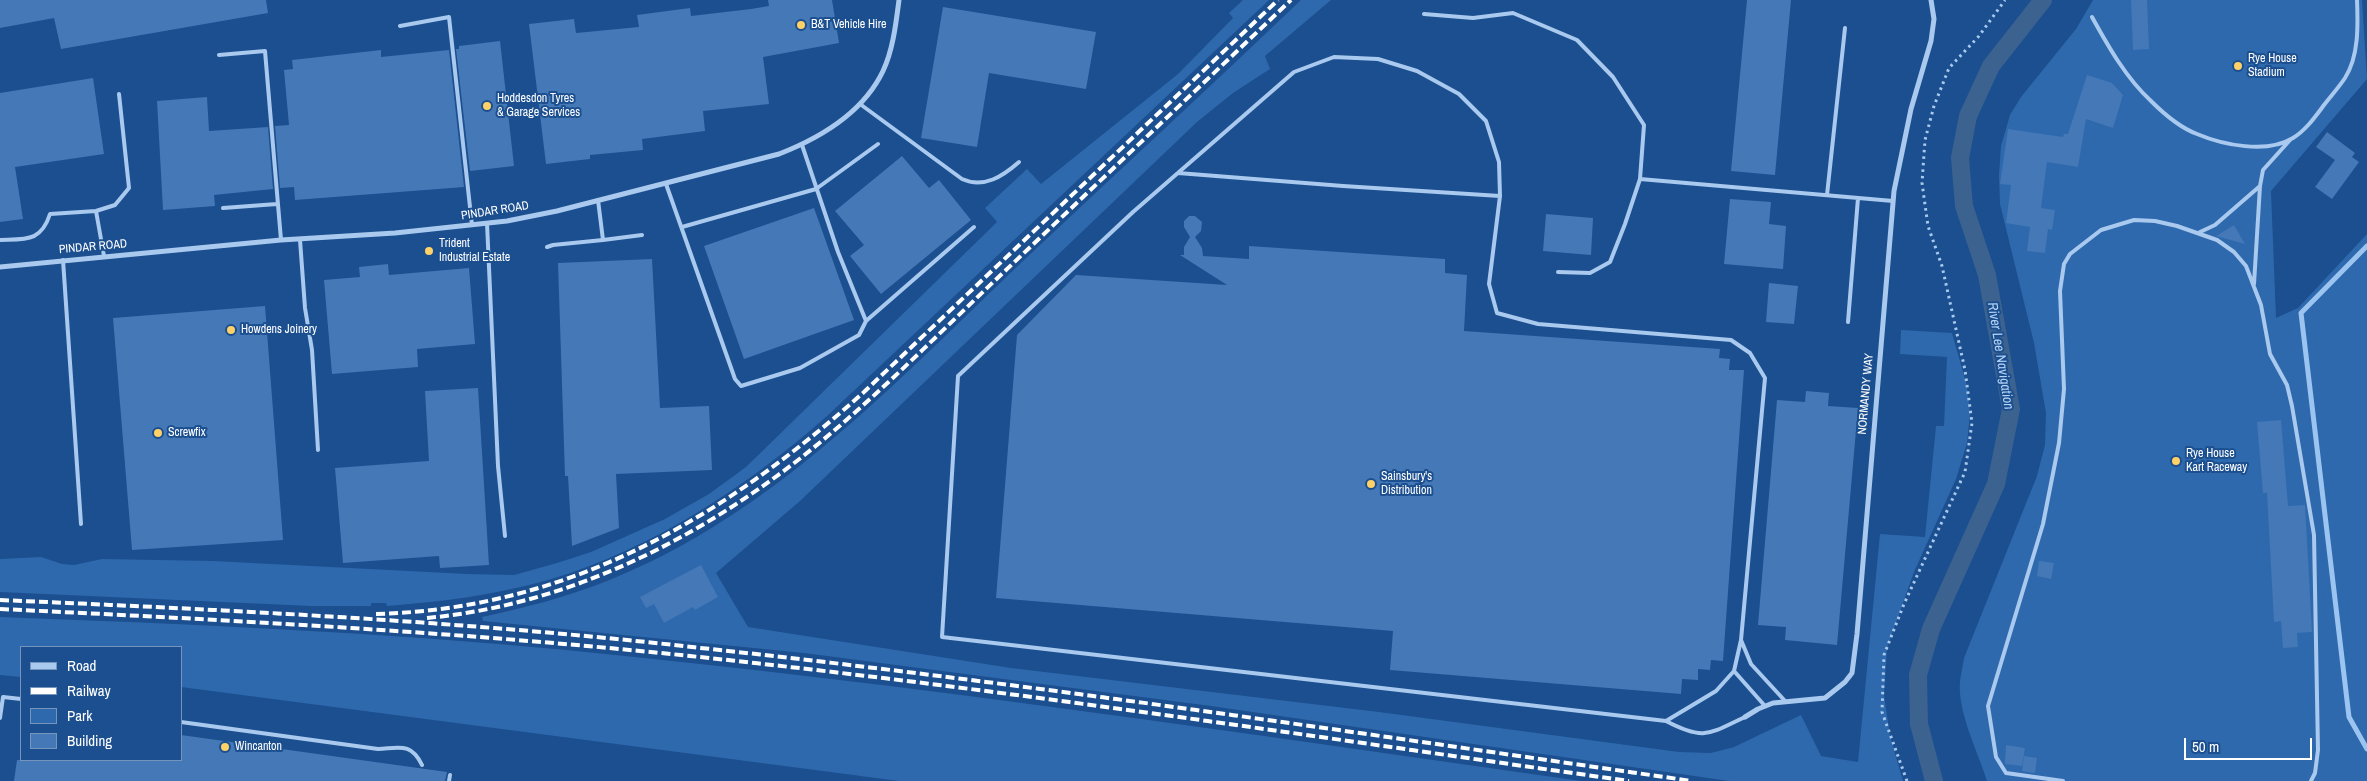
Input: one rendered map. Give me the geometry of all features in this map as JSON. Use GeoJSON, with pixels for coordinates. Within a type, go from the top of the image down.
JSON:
{"type":"FeatureCollection","features":[{"type":"Feature","properties":{"kind":"street","name":"PINDAR ROAD"},"geometry":{"type":"LineString","coordinates":[[0,267],[281,240],[300,240],[487,223],[557,211],[779,154],[802,145],[842,119],[860,104],[876,84],[883,70],[892,40],[900,0]]}},
{"type":"Feature","properties":{"kind":"street","name":"NORMANDY WAY"},"geometry":{"type":"LineString","coordinates":[[1745,718],[1765,706],[1825,698],[1845,682],[1852,673],[1857,634],[1893,201],[1910,116],[1931,42],[1934,18],[1931,0]]}},
{"type":"Feature","properties":{"kind":"lane"},"geometry":{"type":"LineString","coordinates":[[2254,285],[2260,186],[2263,170],[2305,128],[2346,77],[2354,55],[2357,0]]}},
{"type":"Feature","properties":{"kind":"lane"},"geometry":{"type":"LineString","coordinates":[[1424,14],[1473,18],[1513,13],[1577,40],[1613,77],[1644,124],[1640,179],[1610,262],[1590,273],[1558,272]]}},
{"type":"Feature","properties":{"kind":"lane"},"geometry":{"type":"LineString","coordinates":[[400,26],[450,17],[472,225]]}},
{"type":"Feature","properties":{"kind":"lane"},"geometry":{"type":"LineString","coordinates":[[2092,18],[2119,62],[2150,101],[2195,134],[2217,140],[2261,146],[2292,139]]}},
{"type":"Feature","properties":{"kind":"lane"},"geometry":{"type":"LineString","coordinates":[[1827,195],[1845,28]]}},
{"type":"Feature","properties":{"kind":"lane"},"geometry":{"type":"LineString","coordinates":[[219,55],[265,51],[281,240]]}},
{"type":"Feature","properties":{"kind":"lane"},"geometry":{"type":"LineString","coordinates":[[1666,721],[1716,691],[1734,671],[1741,640],[1765,378],[1750,354],[1731,340],[1538,324],[1497,313],[1489,284],[1500,196],[1499,162],[1486,121],[1459,94],[1417,71],[1378,58],[1334,57],[1294,72],[1133,212],[958,376],[942,637],[1666,721],[1688,732],[1710,734],[1745,718]]}},
{"type":"Feature","properties":{"kind":"lane"},"geometry":{"type":"LineString","coordinates":[[0,240],[30,239],[46,227],[50,214],[96,211],[115,205],[129,188],[119,94]]}},
{"type":"Feature","properties":{"kind":"lane"},"geometry":{"type":"LineString","coordinates":[[860,104],[962,179],[973,184],[996,178],[1019,162]]}},
{"type":"Feature","properties":{"kind":"lane"},"geometry":{"type":"LineString","coordinates":[[682,228],[816,189],[878,144]]}},
{"type":"Feature","properties":{"kind":"lane"},"geometry":{"type":"LineString","coordinates":[[802,145],[816,189],[866,321]]}},
{"type":"Feature","properties":{"kind":"lane"},"geometry":{"type":"LineString","coordinates":[[1178,173],[1500,196]]}},
{"type":"Feature","properties":{"kind":"lane"},"geometry":{"type":"LineString","coordinates":[[1640,179],[1893,201]]}},
{"type":"Feature","properties":{"kind":"lane"},"geometry":{"type":"LineString","coordinates":[[666,184],[735,379],[741,386],[800,368],[859,335],[866,321],[974,227]]}},
{"type":"Feature","properties":{"kind":"lane"},"geometry":{"type":"LineString","coordinates":[[2200,232],[2215,225],[2260,186]]}},
{"type":"Feature","properties":{"kind":"lane"},"geometry":{"type":"LineString","coordinates":[[1848,322],[1858,198]]}},
{"type":"Feature","properties":{"kind":"lane"},"geometry":{"type":"LineString","coordinates":[[598,200],[603,240]]}},
{"type":"Feature","properties":{"kind":"lane"},"geometry":{"type":"LineString","coordinates":[[222,208],[278,204]]}},
{"type":"Feature","properties":{"kind":"lane"},"geometry":{"type":"LineString","coordinates":[[96,211],[104,256]]}},
{"type":"Feature","properties":{"kind":"lane"},"geometry":{"type":"LineString","coordinates":[[2064,781],[2006,773],[1996,757],[1988,706],[2043,524],[2059,443],[2064,389],[2060,291],[2064,264],[2070,254],[2101,230],[2134,220],[2155,221],[2200,232],[2217,240],[2234,252],[2246,266],[2261,305],[2270,354],[2286,385],[2292,406],[2314,535],[2318,750],[2315,773],[2311,781]]}},
{"type":"Feature","properties":{"kind":"lane"},"geometry":{"type":"LineString","coordinates":[[487,223],[498,466],[505,536]]}},
{"type":"Feature","properties":{"kind":"lane"},"geometry":{"type":"LineString","coordinates":[[547,248],[553,245],[642,234]]}},
{"type":"Feature","properties":{"kind":"lane"},"geometry":{"type":"LineString","coordinates":[[300,240],[305,308],[312,350],[318,450]]}},
{"type":"Feature","properties":{"kind":"lane"},"geometry":{"type":"LineString","coordinates":[[63,260],[81,524]]}},
{"type":"Feature","properties":{"kind":"lane"},"geometry":{"type":"LineString","coordinates":[[1741,640],[1750,664],[1786,702]]}},
{"type":"Feature","properties":{"kind":"lane"},"geometry":{"type":"LineString","coordinates":[[1734,671],[1765,706]]}},
{"type":"Feature","properties":{"kind":"lane"},"geometry":{"type":"LineString","coordinates":[[0,718],[3,697],[20,700]]}},
{"type":"Feature","properties":{"kind":"lane"},"geometry":{"type":"LineString","coordinates":[[182,722],[378,749],[401,747],[410,749],[418,757],[422,765]]}},
{"type":"Feature","properties":{"kind":"lane"},"geometry":{"type":"LineString","coordinates":[[449,781],[450,775]]}},
{"type":"Feature","properties":{"kind":"path"},"geometry":{"type":"LineString","coordinates":[[1907,781],[1882,712],[1884,655],[1908,596],[1965,472],[1972,424],[1965,370],[1942,266],[1928,226],[1922,183],[1925,140],[1934,106],[1949,68],[1979,36],[2006,0]]}},
{"type":"Feature","properties":{"kind":"green space"},"geometry":{"type":"Polygon","coordinates":[[[1243,0],[1269,0],[827,416],[765,467],[731,491],[661,533],[624,552],[548,580],[508,590],[468,597],[387,606],[386,603],[371,603],[371,606],[311,606],[0,592],[0,559],[41,557],[62,564],[74,565],[102,559],[213,561],[514,575],[591,552],[665,519],[709,494],[746,467],[997,222],[985,208],[1027,169],[1041,184],[1178,74],[1233,18],[1229,13],[1243,0]]]}},
{"type":"Feature","properties":{"kind":"green space"},"geometry":{"type":"Polygon","coordinates":[[[1301,0],[1331,0],[1265,56],[1270,69],[1233,93],[1197,122],[800,501],[716,573],[748,627],[1011,668],[1379,712],[1679,752],[1711,753],[1734,747],[1801,715],[1821,756],[1858,762],[1880,534],[1925,537],[1936,426],[1944,426],[1947,357],[1900,354],[1901,330],[1952,333],[1967,386],[1970,414],[1967,443],[1956,479],[1914,572],[1887,648],[1884,695],[1890,736],[1903,781],[1729,781],[1211,706],[804,653],[483,621],[482,617],[545,602],[592,587],[667,553],[724,520],[778,482],[880,398],[1301,0]]]}},
{"type":"Feature","properties":{"kind":"green space","name":"Rye House Kart Raceway"},"geometry":{"type":"Polygon","coordinates":[[[2093,0],[2362,0],[2367,79],[2271,191],[2276,318],[2298,308],[2367,234],[2367,781],[1987,781],[1969,731],[1960,693],[1964,658],[2037,476],[2045,445],[2046,413],[2034,343],[2000,204],[2001,146],[2010,115],[2021,97],[2076,29],[2093,0]]]}},
{"type":"Feature","properties":{"kind":"green space"},"geometry":{"type":"Polygon","coordinates":[[[0,617],[354,633],[566,650],[947,693],[1581,781],[899,781],[182,687],[182,646],[20,646],[20,677],[0,675],[0,617]]]}},
{"type":"Feature","properties":{"kind":"building"},"geometry":{"type":"Polygon","coordinates":[[[0,0],[266,0],[268,13],[61,49],[54,18],[0,28],[0,0]]]}},
{"type":"Feature","properties":{"kind":"building"},"geometry":{"type":"Polygon","coordinates":[[[768,0],[832,0],[839,43],[763,57],[769,104],[703,111],[705,131],[642,139],[643,150],[590,155],[590,159],[546,164],[529,24],[574,19],[576,33],[639,27],[637,15],[690,8],[691,16],[769,6],[768,0]]]}},
{"type":"Feature","properties":{"kind":"building"},"geometry":{"type":"Polygon","coordinates":[[[1747,0],[1791,0],[1775,175],[1731,171],[1747,0]]]}},
{"type":"Feature","properties":{"kind":"building"},"geometry":{"type":"Polygon","coordinates":[[[2131,0],[2147,0],[2149,49],[2133,50],[2131,0]]]}},
{"type":"Feature","properties":{"kind":"building"},"geometry":{"type":"Polygon","coordinates":[[[943,7],[1096,32],[1086,89],[989,73],[977,147],[921,138],[943,7]]]}},
{"type":"Feature","properties":{"kind":"building","name":"Hoddesdon Tyres & Garage Services"},"geometry":{"type":"Polygon","coordinates":[[[500,41],[514,166],[470,171],[456,49],[459,49],[459,46],[500,41]]]}},
{"type":"Feature","properties":{"kind":"building"},"geometry":{"type":"Polygon","coordinates":[[[381,50],[381,57],[449,50],[464,187],[295,200],[294,187],[280,188],[275,126],[289,125],[284,70],[293,69],[292,60],[381,50]]]}},
{"type":"Feature","properties":{"kind":"building"},"geometry":{"type":"Polygon","coordinates":[[[2087,75],[2112,83],[2123,95],[2113,128],[2086,119],[2078,167],[2047,162],[2041,208],[2055,210],[2052,230],[2048,229],[2045,253],[2027,251],[2030,227],[2006,223],[2011,185],[2000,184],[2008,129],[2063,137],[2064,134],[2068,134],[2087,75]]]}},
{"type":"Feature","properties":{"kind":"building"},"geometry":{"type":"Polygon","coordinates":[[[93,78],[104,154],[15,167],[23,219],[0,222],[0,93],[93,78]]]}},
{"type":"Feature","properties":{"kind":"building"},"geometry":{"type":"Polygon","coordinates":[[[207,97],[209,131],[268,127],[273,189],[214,195],[215,206],[163,210],[157,101],[207,97]]]}},
{"type":"Feature","properties":{"kind":"building"},"geometry":{"type":"Polygon","coordinates":[[[2327,132],[2355,153],[2352,157],[2359,162],[2332,199],[2315,187],[2335,160],[2316,147],[2327,132]]]}},
{"type":"Feature","properties":{"kind":"building"},"geometry":{"type":"Polygon","coordinates":[[[902,156],[929,188],[939,180],[971,220],[881,294],[850,256],[864,245],[835,211],[902,156]]]}},
{"type":"Feature","properties":{"kind":"building"},"geometry":{"type":"Polygon","coordinates":[[[1730,199],[1771,202],[1769,224],[1786,226],[1783,269],[1724,264],[1730,199]]]}},
{"type":"Feature","properties":{"kind":"building"},"geometry":{"type":"Polygon","coordinates":[[[814,208],[854,320],[744,359],[704,246],[814,208]]]}},
{"type":"Feature","properties":{"kind":"building"},"geometry":{"type":"Polygon","coordinates":[[[1546,214],[1593,218],[1591,255],[1543,251],[1546,214]]]}},
{"type":"Feature","properties":{"kind":"building","name":"Sainsbury's Distribution"},"geometry":{"type":"Polygon","coordinates":[[[1189,216],[1195,216],[1202,222],[1201,231],[1195,237],[1202,248],[1203,256],[1249,259],[1249,246],[1445,259],[1445,273],[1467,275],[1464,331],[1720,349],[1719,358],[1730,359],[1729,370],[1744,370],[1723,661],[1711,660],[1710,670],[1698,669],[1698,680],[1682,679],[1681,694],[1390,670],[1393,631],[996,598],[1017,335],[1076,275],[1227,285],[1180,255],[1184,255],[1184,247],[1190,237],[1184,227],[1184,221],[1189,216]]]}},
{"type":"Feature","properties":{"kind":"building"},"geometry":{"type":"Polygon","coordinates":[[[2234,225],[2245,244],[2216,236],[2234,225]]]}},
{"type":"Feature","properties":{"kind":"building"},"geometry":{"type":"Polygon","coordinates":[[[652,259],[660,408],[709,406],[712,470],[616,474],[619,528],[572,546],[568,476],[565,476],[558,263],[652,259]]]}},
{"type":"Feature","properties":{"kind":"building"},"geometry":{"type":"Polygon","coordinates":[[[388,264],[389,275],[469,268],[475,344],[417,349],[418,367],[332,374],[324,280],[360,277],[359,267],[388,264]]]}},
{"type":"Feature","properties":{"kind":"building"},"geometry":{"type":"Polygon","coordinates":[[[1769,283],[1798,286],[1794,324],[1766,322],[1769,283]]]}},
{"type":"Feature","properties":{"kind":"building"},"geometry":{"type":"Polygon","coordinates":[[[265,306],[283,540],[132,550],[113,318],[265,306]]]}},
{"type":"Feature","properties":{"kind":"building"},"geometry":{"type":"Polygon","coordinates":[[[478,388],[489,565],[440,568],[439,556],[343,563],[335,468],[429,461],[425,391],[478,388]]]}},
{"type":"Feature","properties":{"kind":"building"},"geometry":{"type":"Polygon","coordinates":[[[1806,391],[1829,393],[1828,406],[1858,408],[1837,645],[1785,640],[1786,627],[1758,625],[1777,400],[1805,402],[1806,391]]]}},
{"type":"Feature","properties":{"kind":"building"},"geometry":{"type":"Polygon","coordinates":[[[2281,420],[2288,506],[2305,505],[2312,632],[2297,633],[2298,647],[2283,648],[2281,621],[2274,622],[2267,493],[2263,493],[2257,422],[2281,420]]]}},
{"type":"Feature","properties":{"kind":"building"},"geometry":{"type":"Polygon","coordinates":[[[2039,561],[2054,563],[2051,579],[2037,576],[2039,561]]]}},
{"type":"Feature","properties":{"kind":"building"},"geometry":{"type":"Polygon","coordinates":[[[701,565],[718,597],[695,610],[693,607],[664,623],[654,604],[646,608],[640,597],[701,565]]]}},
{"type":"Feature","properties":{"kind":"building","name":"Wincanton"},"geometry":{"type":"Polygon","coordinates":[[[182,735],[447,772],[445,781],[14,781],[17,760],[182,761],[182,735]]]}},
{"type":"Feature","properties":{"kind":"building"},"geometry":{"type":"Polygon","coordinates":[[[2006,745],[2025,748],[2022,766],[2005,764],[2006,745]]]}},
{"type":"Feature","properties":{"kind":"building"},"geometry":{"type":"Polygon","coordinates":[[[2024,756],[2037,758],[2035,773],[2022,771],[2024,756]]]}},
{"type":"Feature","properties":{"kind":"waterway","name":"River Lee Navigation"},"geometry":{"type":"LineString","coordinates":[[1934,781],[1919,724],[1918,675],[1931,629],[1996,484],[2011,409],[1987,275],[1964,206],[1960,158],[1968,116],[1991,66],[2043,0]]}},
{"type":"Feature","properties":{"kind":"waterway"},"geometry":{"type":"LineString","coordinates":[[2367,246],[2301,313],[2349,717],[2367,749]]}},
{"type":"Feature","properties":{"kind":"railway"},"geometry":{"type":"LineString","coordinates":[[376,614],[447,608],[514,595],[579,575],[640,548],[699,516],[756,479],[811,437],[864,392],[1278,0]]}},
{"type":"Feature","properties":{"kind":"railway"},"geometry":{"type":"LineString","coordinates":[[427,618],[479,611],[529,599],[578,584],[672,542],[760,488],[802,457],[855,413],[1291,0]]}},
{"type":"Feature","properties":{"kind":"railway"},"geometry":{"type":"LineString","coordinates":[[0,600],[260,612],[433,623],[692,647],[942,676],[1692,781]]}},
{"type":"Feature","properties":{"kind":"railway"},"geometry":{"type":"LineString","coordinates":[[0,609],[432,633],[690,656],[1043,698],[1629,781]]}},
{"type":"Feature","properties":{"kind":"place","name":"B&T Vehicle Hire"},"geometry":{"type":"Point","coordinates":[801,25]}},
{"type":"Feature","properties":{"kind":"place","name":"Rye House Stadium"},"geometry":{"type":"Point","coordinates":[2238,66]}},
{"type":"Feature","properties":{"kind":"place","name":"Hoddesdon Tyres & Garage Services"},"geometry":{"type":"Point","coordinates":[487,106]}},
{"type":"Feature","properties":{"kind":"place","name":"Trident Industrial Estate"},"geometry":{"type":"Point","coordinates":[429,251]}},
{"type":"Feature","properties":{"kind":"place","name":"Howdens Joinery"},"geometry":{"type":"Point","coordinates":[231,330]}},
{"type":"Feature","properties":{"kind":"place","name":"Screwfix"},"geometry":{"type":"Point","coordinates":[158,433]}},
{"type":"Feature","properties":{"kind":"place","name":"Rye House Kart Raceway"},"geometry":{"type":"Point","coordinates":[2176,461]}},
{"type":"Feature","properties":{"kind":"place","name":"Sainsbury's Distribution"},"geometry":{"type":"Point","coordinates":[1371,484]}},
{"type":"Feature","properties":{"kind":"place","name":"Wincanton"},"geometry":{"type":"Point","coordinates":[225,747]}}]}
